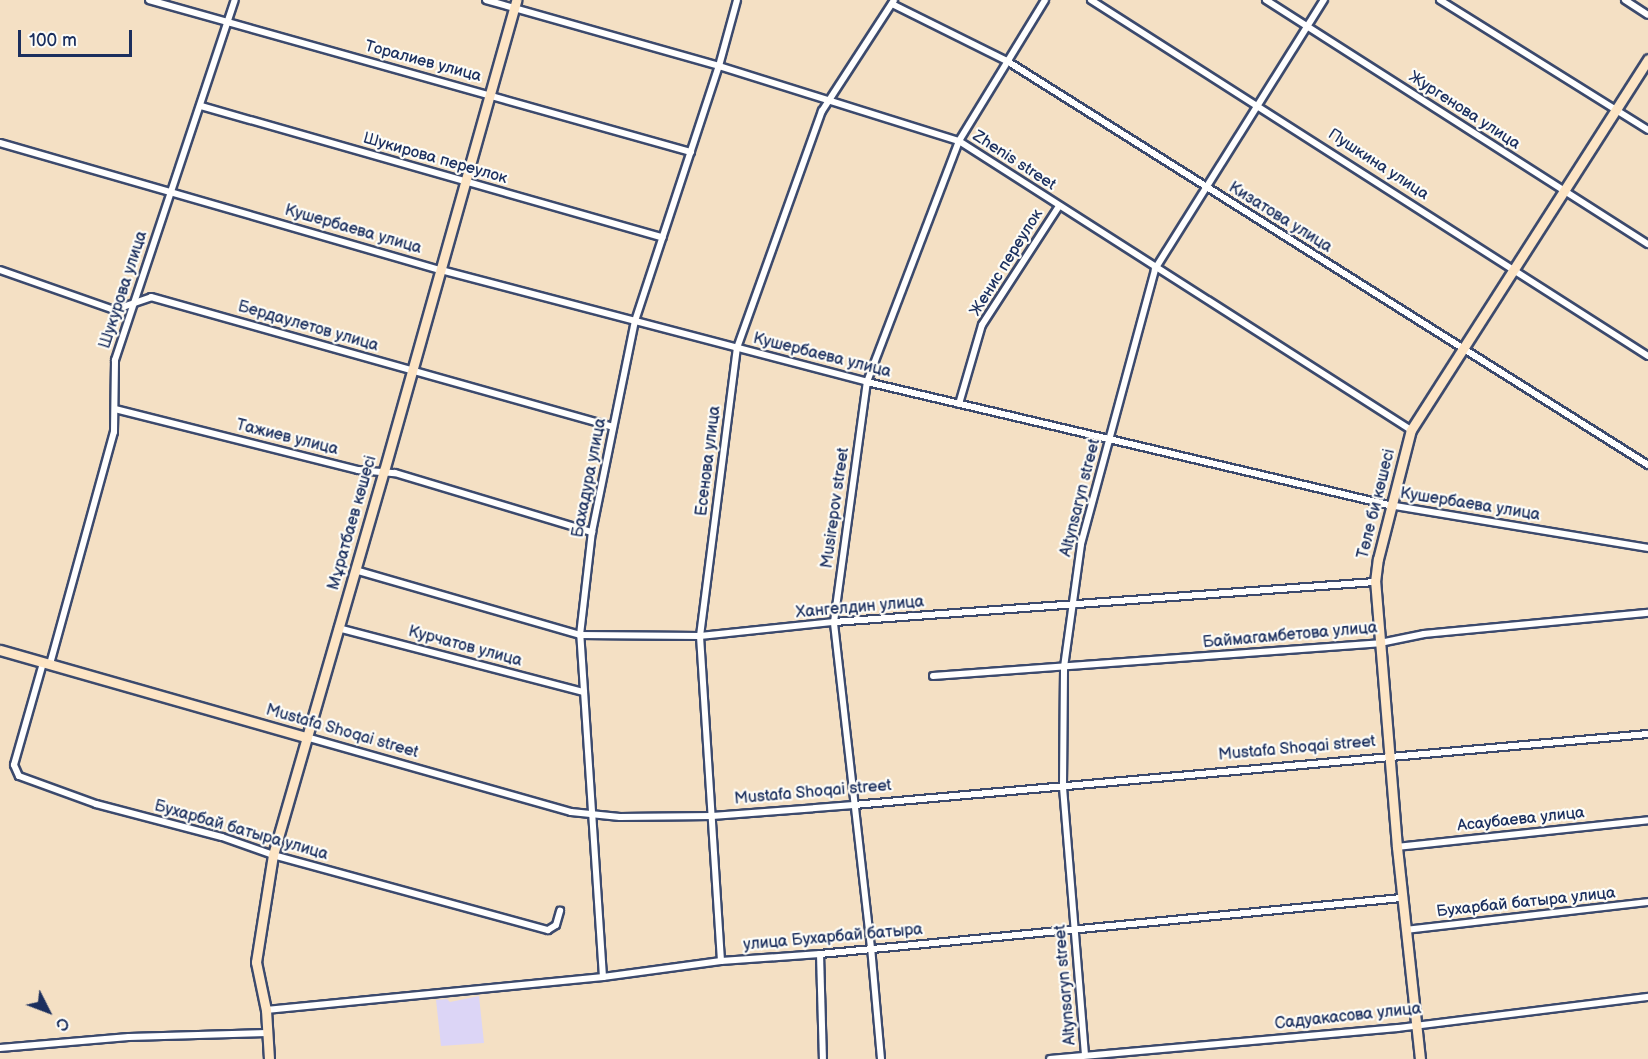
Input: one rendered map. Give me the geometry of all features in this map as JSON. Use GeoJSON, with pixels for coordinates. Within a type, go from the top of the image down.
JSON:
{"type":"FeatureCollection","features":[{"type":"Feature","properties":{"kind":"street","name":"Торалиев улица"},"geometry":{"type":"LineString","coordinates":[[149,0],[691,152]]}},
{"type":"Feature","properties":{"kind":"street","name":"Шукурова улица"},"geometry":{"type":"LineString","coordinates":[[46,664],[114,432],[115,360],[236,0]]}},
{"type":"Feature","properties":{"kind":"street","name":"Zhenis street"},"geometry":{"type":"LineString","coordinates":[[486,0],[515,4],[959,141],[1411,430]]}},
{"type":"Feature","properties":{"kind":"street","name":"Бахадура улица"},"geometry":{"type":"LineString","coordinates":[[603,977],[594,816],[580,635],[592,532],[612,427],[636,321],[719,66],[737,0]]}},
{"type":"Feature","properties":{"kind":"street","name":"Musirepov street"},"geometry":{"type":"LineString","coordinates":[[881,1059],[871,948],[834,622],[867,382],[959,141],[1045,0]]}},
{"type":"Feature","properties":{"kind":"street","name":"Пушкина улица"},"geometry":{"type":"LineString","coordinates":[[1090,0],[1514,268],[1648,356]]}},
{"type":"Feature","properties":{"kind":"street","name":"Жургенова улица"},"geometry":{"type":"LineString","coordinates":[[1266,0],[1648,244]]}},
{"type":"Feature","properties":{"kind":"street","name":"Altynsaryn street"},"geometry":{"type":"LineString","coordinates":[[1085,1055],[1064,785],[1064,667],[1081,544],[1155,268],[1324,0]]}},
{"type":"Feature","properties":{"kind":"street"},"geometry":{"type":"LineString","coordinates":[[1440,0],[1648,130]]}},
{"type":"Feature","properties":{"kind":"street"},"geometry":{"type":"LineString","coordinates":[[1624,0],[1648,15]]}},
{"type":"Feature","properties":{"kind":"street","name":"Кизатова улица"},"geometry":{"type":"LineString","coordinates":[[893,2],[1006,62],[1648,465]]}},
{"type":"Feature","properties":{"kind":"street","name":"Есенова улица"},"geometry":{"type":"LineString","coordinates":[[721,961],[700,636],[737,348],[822,111],[893,2]]}},
{"type":"Feature","properties":{"kind":"street","name":"Мұратбаев көшесі"},"geometry":{"type":"LineString","coordinates":[[269,1059],[266,1010],[256,962],[273,855],[515,4]]}},
{"type":"Feature","properties":{"kind":"street","name":"Төле би көшесі"},"geometry":{"type":"LineString","coordinates":[[1420,1059],[1397,847],[1375,582],[1390,505],[1411,430],[1648,59]]}},
{"type":"Feature","properties":{"kind":"street","name":"Шукирова переулок"},"geometry":{"type":"LineString","coordinates":[[201,106],[663,238]]}},
{"type":"Feature","properties":{"kind":"street","name":"Кушербаева улица"},"geometry":{"type":"LineString","coordinates":[[0,143],[441,270],[867,382],[1390,505],[1648,548]]}},
{"type":"Feature","properties":{"kind":"street","name":"Женис переулок"},"geometry":{"type":"LineString","coordinates":[[959,404],[982,326],[1059,206]]}},
{"type":"Feature","properties":{"kind":"street","name":"Бердаулетов улица"},"geometry":{"type":"LineString","coordinates":[[0,270],[114,310],[134,305],[151,297],[612,427]]}},
{"type":"Feature","properties":{"kind":"street","name":"Тажиев улица"},"geometry":{"type":"LineString","coordinates":[[115,409],[358,470],[384,471],[592,532]]}},
{"type":"Feature","properties":{"kind":"street","name":"Хангелдин улица"},"geometry":{"type":"LineString","coordinates":[[355,570],[580,635],[700,636],[834,622],[1375,582]]}},
{"type":"Feature","properties":{"kind":"street","name":"Баймагамбетова улица"},"geometry":{"type":"LineString","coordinates":[[933,676],[1380,643],[1424,634],[1648,613]]}},
{"type":"Feature","properties":{"kind":"street","name":"Курчатов улица"},"geometry":{"type":"LineString","coordinates":[[339,628],[584,692]]}},
{"type":"Feature","properties":{"kind":"street","name":"Mustafa Shoqai street"},"geometry":{"type":"LineString","coordinates":[[0,650],[571,812],[594,816],[712,816],[854,805],[1389,755],[1648,734]]}},
{"type":"Feature","properties":{"kind":"street","name":"Бухарбай батыра улица"},"geometry":{"type":"LineString","coordinates":[[46,664],[14,765],[19,776],[96,804],[222,837],[273,855],[548,930],[556,925],[560,911]]}},
{"type":"Feature","properties":{"kind":"street","name":"Асаубаева улица"},"geometry":{"type":"LineString","coordinates":[[1397,847],[1648,820]]}},
{"type":"Feature","properties":{"kind":"street","name":"улица Бухарбай батыра"},"geometry":{"type":"LineString","coordinates":[[266,1010],[603,977],[721,961],[820,954],[1402,898]]}},
{"type":"Feature","properties":{"kind":"street","name":"Бухарбай батыра улица"},"geometry":{"type":"LineString","coordinates":[[1406,930],[1648,902]]}},
{"type":"Feature","properties":{"kind":"street"},"geometry":{"type":"LineString","coordinates":[[820,954],[824,1059]]}},
{"type":"Feature","properties":{"kind":"street","name":"Садуакасова улица"},"geometry":{"type":"LineString","coordinates":[[1050,1059],[1398,1028],[1416,1023],[1648,997]]}},
{"type":"Feature","properties":{"kind":"street"},"geometry":{"type":"LineString","coordinates":[[0,1048],[129,1037],[267,1033]]}},
{"type":"Feature","properties":{"kind":"street"},"geometry":{"type":"LineString","coordinates":[[1125,1051],[1126,1059]]}},
{"type":"Feature","properties":{"kind":"shaded area"},"geometry":{"type":"Polygon","coordinates":[[[479,996],[484,1043],[441,1046],[436,1000],[447,999],[450,1002],[479,996]]]}}]}
